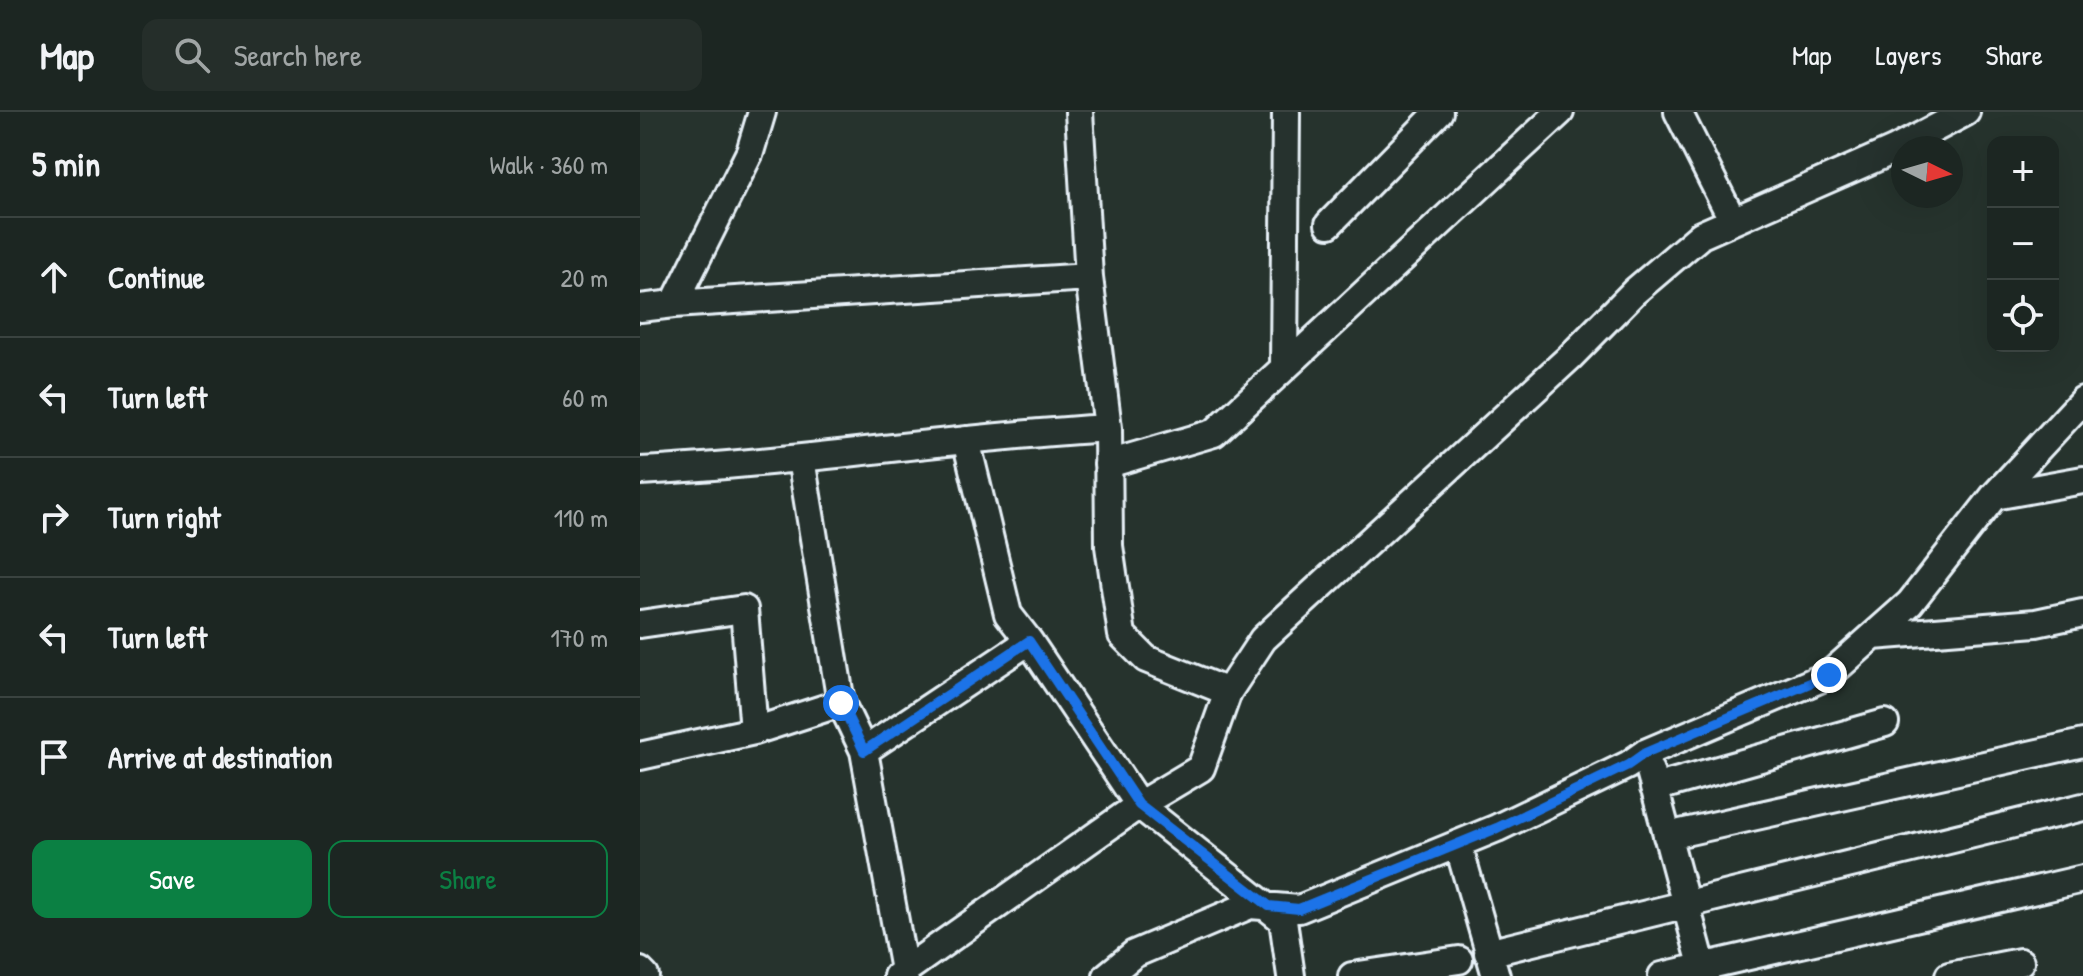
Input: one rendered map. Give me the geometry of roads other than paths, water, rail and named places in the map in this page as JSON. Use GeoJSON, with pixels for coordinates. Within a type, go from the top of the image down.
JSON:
{"type":"FeatureCollection","features":[{"type":"Feature","properties":{"kind":"street"},"geometry":{"type":"LineString","coordinates":[[674,304],[750,152],[762,112]]}},
{"type":"Feature","properties":{"kind":"street"},"geometry":{"type":"LineString","coordinates":[[1079,112],[1089,277],[1108,428],[1109,546],[1122,635],[1146,659],[1228,692]]}},
{"type":"Feature","properties":{"kind":"street"},"geometry":{"type":"LineString","coordinates":[[1284,367],[1286,112]]}},
{"type":"Feature","properties":{"kind":"street"},"geometry":{"type":"LineString","coordinates":[[1329,224],[1439,112]]}},
{"type":"Feature","properties":{"kind":"street"},"geometry":{"type":"LineString","coordinates":[[1108,464],[1214,433],[1560,112]]}},
{"type":"Feature","properties":{"kind":"street"},"geometry":{"type":"LineString","coordinates":[[1678,112],[1733,221]]}},
{"type":"Feature","properties":{"kind":"street"},"geometry":{"type":"LineString","coordinates":[[801,459],[841,703],[864,751],[902,975],[1139,805],[1201,768],[1228,692],[1263,639],[1570,357],[1634,292],[1701,235],[1894,150],[1966,112]]}},
{"type":"Feature","properties":{"kind":"street"},"geometry":{"type":"LineString","coordinates":[[640,308],[1089,277]]}},
{"type":"Feature","properties":{"kind":"street"},"geometry":{"type":"LineString","coordinates":[[1107,976],[1135,965],[1250,905],[1299,909],[1458,844],[1628,765],[1645,753],[1829,675],[1910,603],[1994,496],[2083,400]]}},
{"type":"Feature","properties":{"kind":"street"},"geometry":{"type":"LineString","coordinates":[[640,471],[801,459],[1108,428]]}},
{"type":"Feature","properties":{"kind":"street"},"geometry":{"type":"LineString","coordinates":[[966,440],[1008,614],[1139,805],[1283,920],[1291,976]]}},
{"type":"Feature","properties":{"kind":"street"},"geometry":{"type":"LineString","coordinates":[[1994,496],[2083,480]]}},
{"type":"Feature","properties":{"kind":"street"},"geometry":{"type":"LineString","coordinates":[[640,624],[744,609],[754,731]]}},
{"type":"Feature","properties":{"kind":"street"},"geometry":{"type":"LineString","coordinates":[[1873,636],[2036,623],[2083,613]]}},
{"type":"Feature","properties":{"kind":"street"},"geometry":{"type":"LineString","coordinates":[[864,751],[1029,641]]}},
{"type":"Feature","properties":{"kind":"street"},"geometry":{"type":"LineString","coordinates":[[640,756],[754,731],[841,703]]}},
{"type":"Feature","properties":{"kind":"street"},"geometry":{"type":"LineString","coordinates":[[1654,788],[1885,723]]}},
{"type":"Feature","properties":{"kind":"street"},"geometry":{"type":"LineString","coordinates":[[1667,836],[2083,743]]}},
{"type":"Feature","properties":{"kind":"street"},"geometry":{"type":"LineString","coordinates":[[1645,753],[1704,970]]}},
{"type":"Feature","properties":{"kind":"street"},"geometry":{"type":"LineString","coordinates":[[1458,844],[1492,964],[1686,905],[2083,807]]}},
{"type":"Feature","properties":{"kind":"street"},"geometry":{"type":"LineString","coordinates":[[1662,976],[1704,970],[2083,879]]}},
{"type":"Feature","properties":{"kind":"street"},"geometry":{"type":"LineString","coordinates":[[1352,976],[1459,960]]}},
{"type":"Feature","properties":{"kind":"street"},"geometry":{"type":"LineString","coordinates":[[1949,976],[2020,962]]}},
{"type":"Feature","properties":{"kind":"street"},"geometry":{"type":"LineString","coordinates":[[640,971],[645,976]]}}]}
